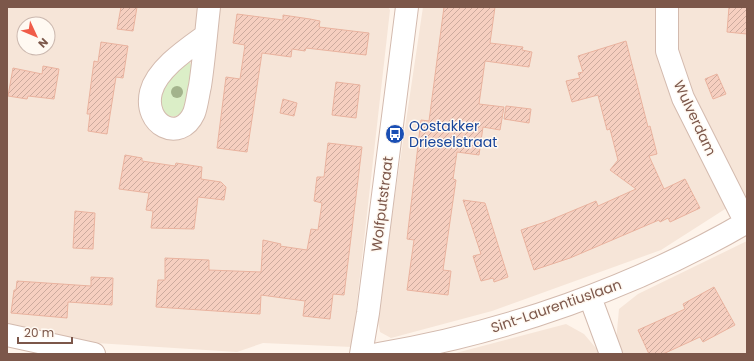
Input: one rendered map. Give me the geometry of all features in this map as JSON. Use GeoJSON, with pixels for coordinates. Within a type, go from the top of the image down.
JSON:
{"type":"FeatureCollection","features":[{"type":"Feature","properties":{"kind":"street"},"geometry":{"type":"LineString","coordinates":[[205,36],[209,7]]}},
{"type":"Feature","properties":{"kind":"street","name":"Wolfputstraat"},"geometry":{"type":"LineString","coordinates":[[361,354],[368,313],[407,7]]}},
{"type":"Feature","properties":{"kind":"street","name":"Wulverdam"},"geometry":{"type":"LineString","coordinates":[[667,7],[667,51],[683,98],[746,223]]}},
{"type":"Feature","properties":{"kind":"street","name":"Sint-Laurentiuslaan"},"geometry":{"type":"LineString","coordinates":[[378,354],[411,349],[482,331],[590,297],[654,270],[746,223]]}},
{"type":"Feature","properties":{"kind":"street"},"geometry":{"type":"LineString","coordinates":[[590,297],[611,354]]}},
{"type":"Feature","properties":{"kind":"street"},"geometry":{"type":"LineString","coordinates":[[7,336],[94,354]]}},
{"type":"Feature","properties":{"kind":"shaded area"},"geometry":{"type":"Polygon","coordinates":[[[7,7],[388,7],[390,10],[352,347],[263,343],[237,352],[96,343],[7,324],[7,7]]]}},
{"type":"Feature","properties":{"kind":"shaded area"},"geometry":{"type":"Polygon","coordinates":[[[423,7],[747,7],[747,195],[661,250],[492,311],[391,338],[380,332],[377,316],[423,7]]]}},
{"type":"Feature","properties":{"kind":"shaded area"},"geometry":{"type":"Polygon","coordinates":[[[747,241],[747,354],[621,354],[616,342],[619,309],[638,294],[747,241]]]}},
{"type":"Feature","properties":{"kind":"shaded area"},"geometry":{"type":"Polygon","coordinates":[[[566,324],[584,334],[601,354],[452,354],[566,324]]]}},
{"type":"Feature","properties":{"kind":"green space"},"geometry":{"type":"Polygon","coordinates":[[[187,62],[190,63],[192,68],[187,102],[179,115],[173,116],[164,114],[160,104],[162,84],[187,62]]]}},
{"type":"Feature","properties":{"kind":"building"},"geometry":{"type":"Polygon","coordinates":[[[121,7],[137,7],[133,31],[117,29],[121,7]]]}},
{"type":"Feature","properties":{"kind":"building"},"geometry":{"type":"Polygon","coordinates":[[[444,7],[495,7],[490,43],[523,47],[522,50],[532,52],[529,67],[485,61],[479,104],[504,107],[500,130],[483,127],[479,155],[457,152],[453,179],[456,180],[443,270],[451,271],[448,295],[407,290],[414,240],[407,239],[421,120],[429,121],[444,7]]]}},
{"type":"Feature","properties":{"kind":"building"},"geometry":{"type":"Polygon","coordinates":[[[729,7],[747,7],[747,34],[727,32],[729,7]]]}},
{"type":"Feature","properties":{"kind":"building"},"geometry":{"type":"Polygon","coordinates":[[[237,14],[283,20],[283,15],[320,21],[319,27],[369,33],[366,55],[306,48],[305,51],[292,49],[291,57],[262,53],[247,152],[217,148],[226,77],[240,79],[245,45],[233,43],[237,14]]]}},
{"type":"Feature","properties":{"kind":"building"},"geometry":{"type":"Polygon","coordinates":[[[626,41],[648,127],[650,126],[657,154],[649,156],[664,189],[685,179],[700,208],[670,222],[668,218],[660,222],[659,220],[570,258],[534,270],[521,230],[548,221],[596,201],[598,206],[636,189],[610,170],[618,160],[610,129],[607,130],[598,95],[572,102],[566,81],[580,78],[578,73],[583,72],[578,56],[626,41]]]}},
{"type":"Feature","properties":{"kind":"building"},"geometry":{"type":"Polygon","coordinates":[[[101,42],[128,46],[123,78],[116,77],[107,134],[88,131],[90,114],[87,114],[94,61],[98,62],[101,42]]]}},
{"type":"Feature","properties":{"kind":"building"},"geometry":{"type":"Polygon","coordinates":[[[43,66],[59,69],[54,99],[28,96],[27,99],[8,96],[13,68],[42,74],[43,66]]]}},
{"type":"Feature","properties":{"kind":"building"},"geometry":{"type":"Polygon","coordinates":[[[717,74],[726,94],[713,99],[705,79],[717,74]]]}},
{"type":"Feature","properties":{"kind":"building"},"geometry":{"type":"Polygon","coordinates":[[[336,82],[360,85],[356,118],[332,115],[336,82]]]}},
{"type":"Feature","properties":{"kind":"building"},"geometry":{"type":"Polygon","coordinates":[[[283,99],[297,103],[294,116],[280,113],[283,99]]]}},
{"type":"Feature","properties":{"kind":"building"},"geometry":{"type":"Polygon","coordinates":[[[506,106],[531,109],[529,123],[504,119],[506,106]]]}},
{"type":"Feature","properties":{"kind":"building"},"geometry":{"type":"Polygon","coordinates":[[[328,143],[362,147],[344,295],[333,294],[330,319],[303,316],[305,301],[261,295],[260,314],[156,307],[158,280],[165,280],[165,258],[209,260],[209,270],[261,272],[263,240],[281,244],[280,246],[307,250],[311,229],[318,230],[322,203],[314,201],[317,177],[324,177],[328,143]]]}},
{"type":"Feature","properties":{"kind":"building"},"geometry":{"type":"Polygon","coordinates":[[[125,155],[142,158],[142,161],[175,166],[176,163],[202,167],[201,179],[221,182],[226,187],[224,200],[198,197],[194,229],[151,228],[153,211],[146,210],[149,193],[119,189],[125,155]]]}},
{"type":"Feature","properties":{"kind":"building"},"geometry":{"type":"Polygon","coordinates":[[[463,200],[485,203],[508,277],[494,282],[493,278],[481,281],[473,256],[481,254],[463,200]]]}},
{"type":"Feature","properties":{"kind":"building"},"geometry":{"type":"Polygon","coordinates":[[[75,211],[95,213],[93,249],[73,248],[75,211]]]}},
{"type":"Feature","properties":{"kind":"building"},"geometry":{"type":"Polygon","coordinates":[[[91,277],[113,278],[112,305],[68,302],[67,318],[11,313],[14,290],[16,290],[17,281],[91,286],[91,277]]]}},
{"type":"Feature","properties":{"kind":"building"},"geometry":{"type":"Polygon","coordinates":[[[714,287],[735,325],[703,342],[700,337],[663,354],[649,354],[638,330],[685,309],[683,304],[714,287]]]}},
{"type":"Feature","properties":{"kind":"place","name":"Oostakker Drieselstraat"},"geometry":{"type":"Point","coordinates":[395,134]}}]}
